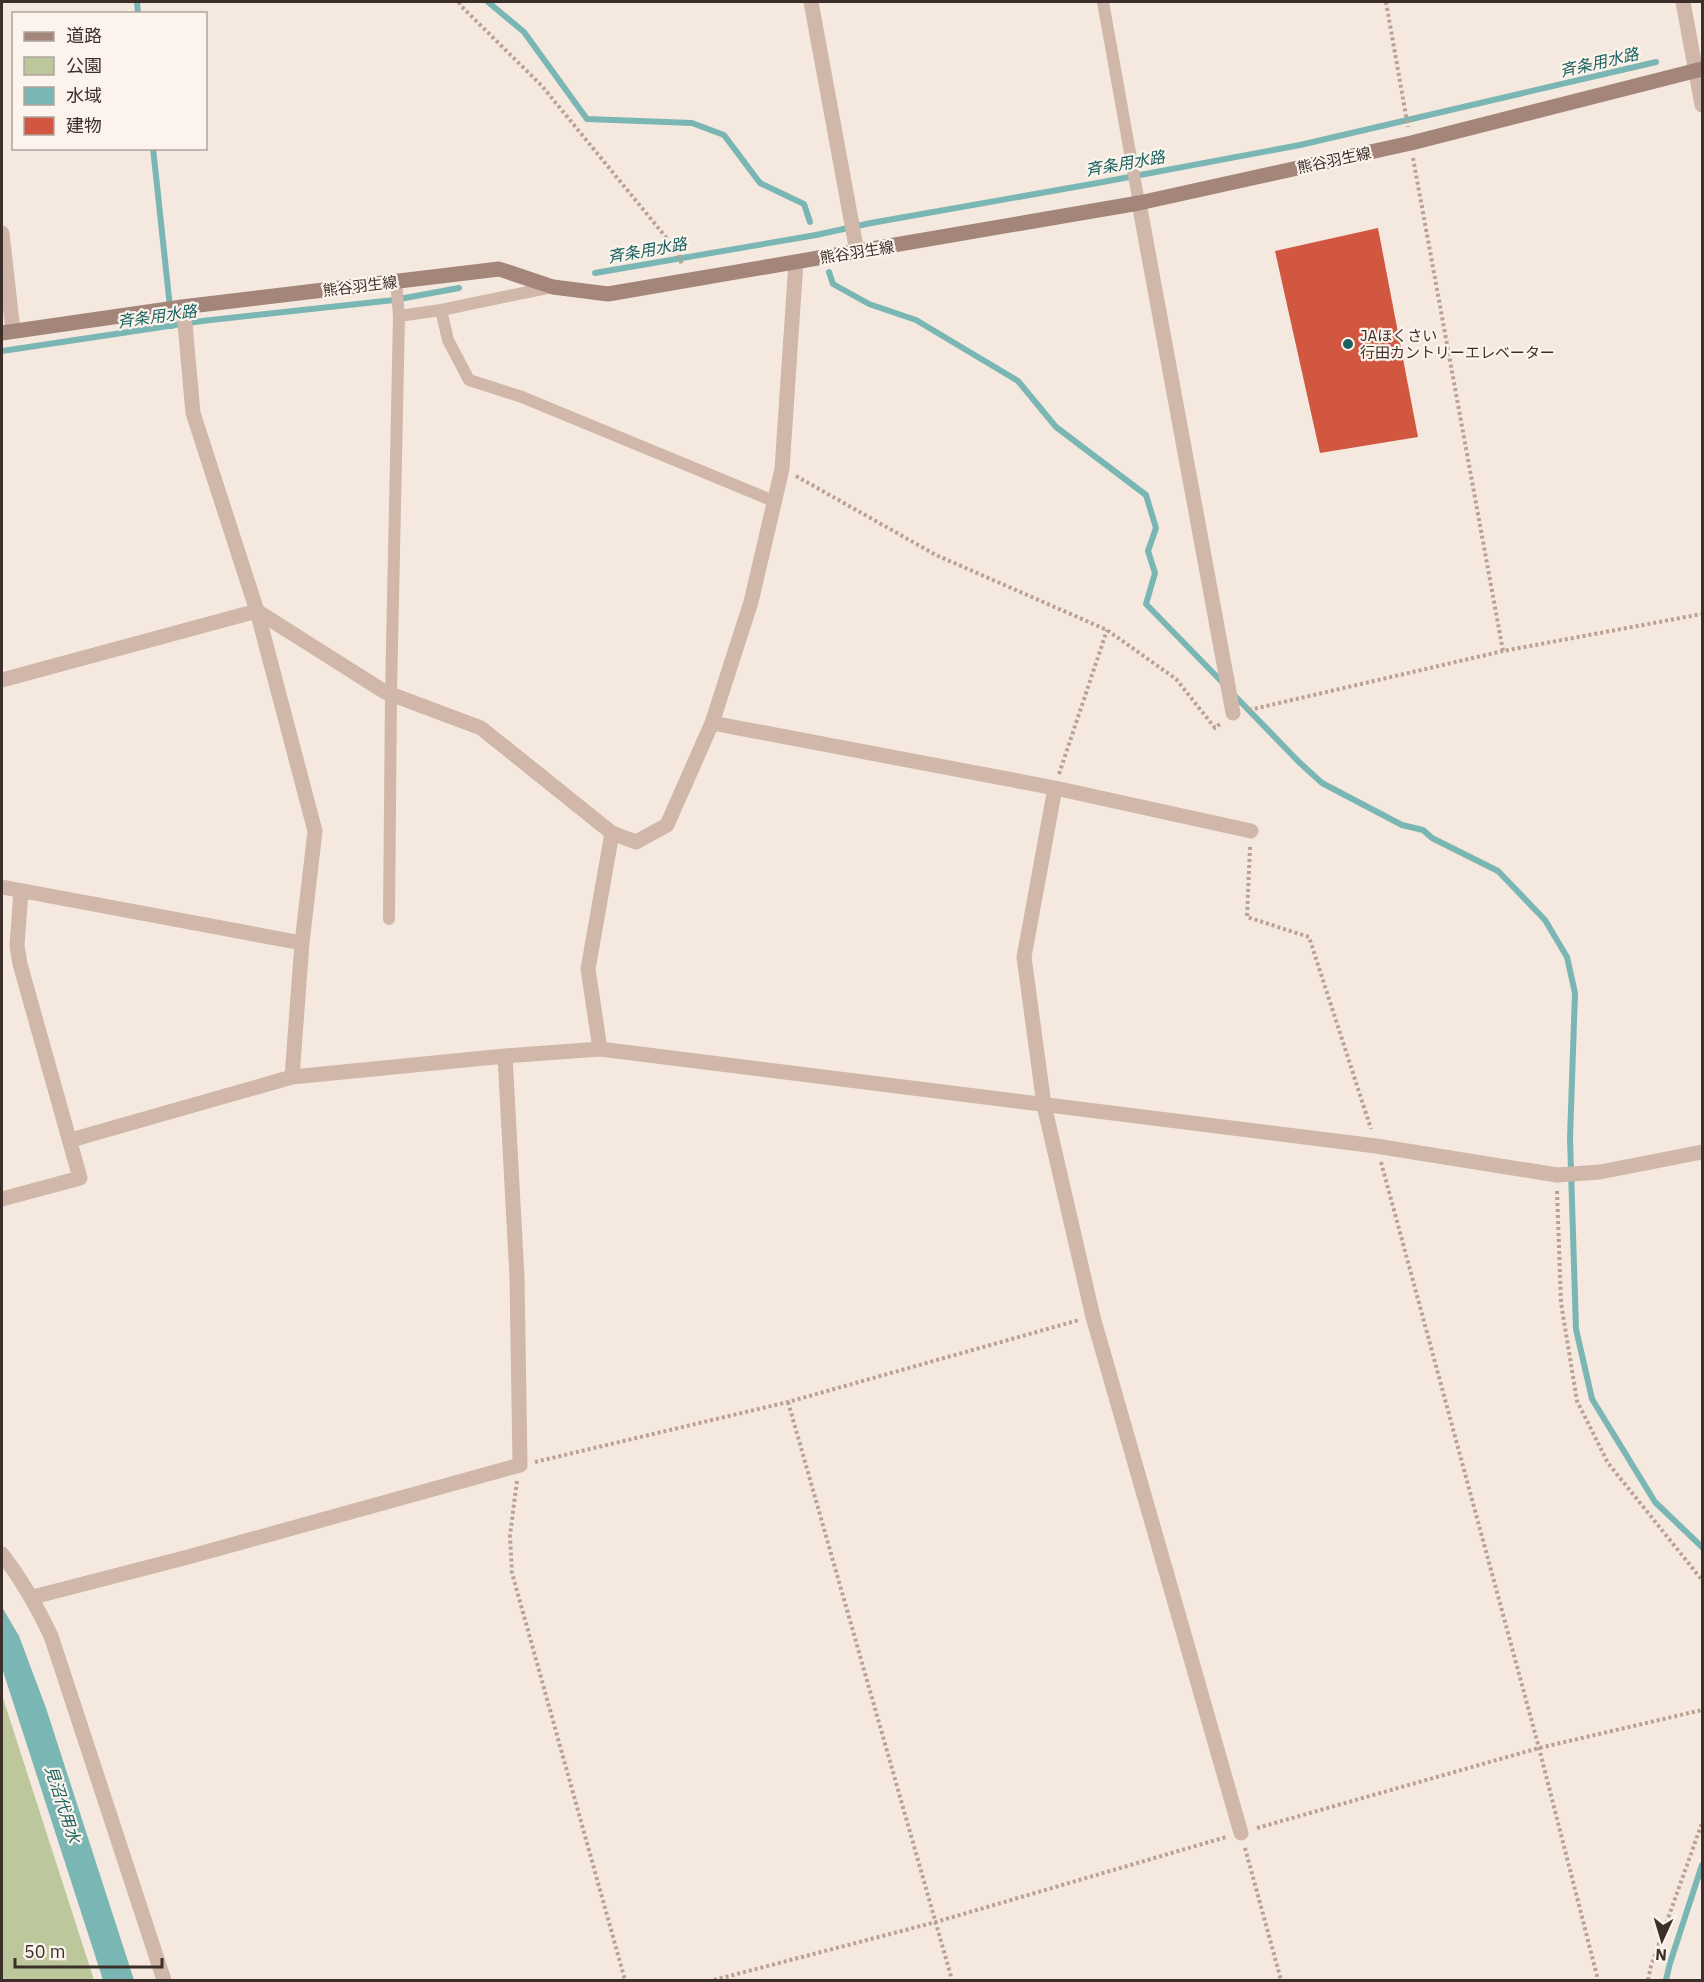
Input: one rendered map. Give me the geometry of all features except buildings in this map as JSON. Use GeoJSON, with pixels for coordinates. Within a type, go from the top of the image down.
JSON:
{"type":"FeatureCollection","features":[{"type":"Feature","properties":{"kind":"main road","name":"熊谷羽生線"},"geometry":{"type":"LineString","coordinates":[[7,332],[397,284],[499,269],[553,286],[608,294],[796,262],[1138,198],[1410,140],[1698,70]]}},
{"type":"Feature","properties":{"kind":"street"},"geometry":{"type":"LineString","coordinates":[[811,2],[857,249]]}},
{"type":"Feature","properties":{"kind":"street"},"geometry":{"type":"LineString","coordinates":[[1683,2],[1698,70],[1702,105]]}},
{"type":"Feature","properties":{"kind":"street"},"geometry":{"type":"LineString","coordinates":[[1138,198],[1232,706]]}},
{"type":"Feature","properties":{"kind":"street"},"geometry":{"type":"LineString","coordinates":[[2,233],[7,332]]}},
{"type":"Feature","properties":{"kind":"street"},"geometry":{"type":"LineString","coordinates":[[2,680],[257,611],[385,692],[481,728],[612,833],[636,842],[667,825],[712,723],[751,602],[782,469],[796,262]]}},
{"type":"Feature","properties":{"kind":"street"},"geometry":{"type":"LineString","coordinates":[[183,310],[193,413],[257,611],[315,831],[302,943],[292,1077]]}},
{"type":"Feature","properties":{"kind":"street"},"geometry":{"type":"LineString","coordinates":[[712,723],[1054,788],[1251,831]]}},
{"type":"Feature","properties":{"kind":"street"},"geometry":{"type":"LineString","coordinates":[[1054,788],[1024,957],[1044,1105],[1093,1317],[1241,1833]]}},
{"type":"Feature","properties":{"kind":"street"},"geometry":{"type":"LineString","coordinates":[[600,1049],[588,969],[612,833]]}},
{"type":"Feature","properties":{"kind":"street"},"geometry":{"type":"LineString","coordinates":[[2,887],[302,943]]}},
{"type":"Feature","properties":{"kind":"street"},"geometry":{"type":"LineString","coordinates":[[2,1199],[80,1178],[18,955],[21,891]]}},
{"type":"Feature","properties":{"kind":"street"},"geometry":{"type":"LineString","coordinates":[[71,1140],[292,1077],[600,1049],[1376,1146],[1557,1175],[1600,1172],[1702,1152]]}},
{"type":"Feature","properties":{"kind":"street"},"geometry":{"type":"LineString","coordinates":[[33,1597],[188,1557],[520,1465],[518,1277],[505,1056]]}},
{"type":"Feature","properties":{"kind":"street"},"geometry":{"type":"LineString","coordinates":[[2,1554],[33,1597],[51,1636],[164,1980]]}},
{"type":"Feature","properties":{"kind":"lane"},"geometry":{"type":"LineString","coordinates":[[1102,2],[1138,198]]}},
{"type":"Feature","properties":{"kind":"lane"},"geometry":{"type":"LineString","coordinates":[[389,919],[399,314],[397,284]]}},
{"type":"Feature","properties":{"kind":"lane"},"geometry":{"type":"LineString","coordinates":[[399,314],[441,310],[553,286]]}},
{"type":"Feature","properties":{"kind":"lane"},"geometry":{"type":"LineString","coordinates":[[441,310],[448,340],[469,380],[522,397],[776,502]]}},
{"type":"Feature","properties":{"kind":"path"},"geometry":{"type":"LineString","coordinates":[[459,2],[460,6],[542,86],[678,252]]}},
{"type":"Feature","properties":{"kind":"path"},"geometry":{"type":"LineString","coordinates":[[1386,2],[1503,651]]}},
{"type":"Feature","properties":{"kind":"path"},"geometry":{"type":"LineString","coordinates":[[782,469],[936,555],[1107,630],[1176,679],[1215,728],[1232,706],[1503,651],[1702,614]]}},
{"type":"Feature","properties":{"kind":"path"},"geometry":{"type":"LineString","coordinates":[[1054,788],[1107,630]]}},
{"type":"Feature","properties":{"kind":"path"},"geometry":{"type":"LineString","coordinates":[[1251,831],[1246,917],[1309,937],[1376,1146],[1539,1748],[1598,1980]]}},
{"type":"Feature","properties":{"kind":"path"},"geometry":{"type":"LineString","coordinates":[[1557,1175],[1561,1304],[1577,1401],[1608,1463],[1702,1580]]}},
{"type":"Feature","properties":{"kind":"path"},"geometry":{"type":"LineString","coordinates":[[625,1980],[512,1574],[510,1535],[520,1465],[788,1402],[1093,1317]]}},
{"type":"Feature","properties":{"kind":"path"},"geometry":{"type":"LineString","coordinates":[[788,1402],[952,1980]]}},
{"type":"Feature","properties":{"kind":"path"},"geometry":{"type":"LineString","coordinates":[[714,1980],[936,1922],[1539,1748],[1702,1710]]}},
{"type":"Feature","properties":{"kind":"path"},"geometry":{"type":"LineString","coordinates":[[1648,1980],[1702,1823]]}},
{"type":"Feature","properties":{"kind":"path"},"geometry":{"type":"LineString","coordinates":[[1241,1833],[1281,1980]]}},
{"type":"Feature","properties":{"kind":"green space"},"geometry":{"type":"Polygon","coordinates":[[[2,1695],[94,1980],[2,1980],[2,1695]]]}},
{"type":"Feature","properties":{"kind":"water","name":"見沼代用水"},"geometry":{"type":"Polygon","coordinates":[[[2,1607],[19,1636],[46,1708],[134,1980],[103,1980],[2,1668],[2,1607]]]}},
{"type":"Feature","properties":{"kind":"waterway"},"geometry":{"type":"LineString","coordinates":[[137,2],[138,12]]}},
{"type":"Feature","properties":{"kind":"waterway"},"geometry":{"type":"LineString","coordinates":[[488,2],[524,32],[587,119],[692,123],[724,135],[760,183],[804,204],[810,222]]}},
{"type":"Feature","properties":{"kind":"waterway","name":"斉条用水路"},"geometry":{"type":"LineString","coordinates":[[595,273],[816,235],[1300,145],[1656,62]]}},
{"type":"Feature","properties":{"kind":"waterway"},"geometry":{"type":"LineString","coordinates":[[153,150],[172,326]]}},
{"type":"Feature","properties":{"kind":"waterway"},"geometry":{"type":"LineString","coordinates":[[829,272],[833,284],[869,304],[916,320],[1018,381],[1056,427],[1146,495],[1156,528],[1148,551],[1155,573],[1146,604],[1224,684]]}},
{"type":"Feature","properties":{"kind":"waterway","name":"斉条用水路"},"geometry":{"type":"LineString","coordinates":[[2,351],[202,321],[394,300],[459,288]]}},
{"type":"Feature","properties":{"kind":"waterway"},"geometry":{"type":"LineString","coordinates":[[1233,694],[1322,783],[1402,825],[1423,830],[1432,838],[1498,871],[1545,920],[1567,957],[1575,993],[1570,1138],[1576,1329],[1592,1399],[1655,1502],[1702,1547]]}},
{"type":"Feature","properties":{"kind":"waterway"},"geometry":{"type":"LineString","coordinates":[[1666,1980],[1702,1865]]}},
{"type":"Feature","properties":{"kind":"place","name":"JAほくさい 行田カントリーエレベーター"},"geometry":{"type":"Point","coordinates":[1348,344]}}]}
